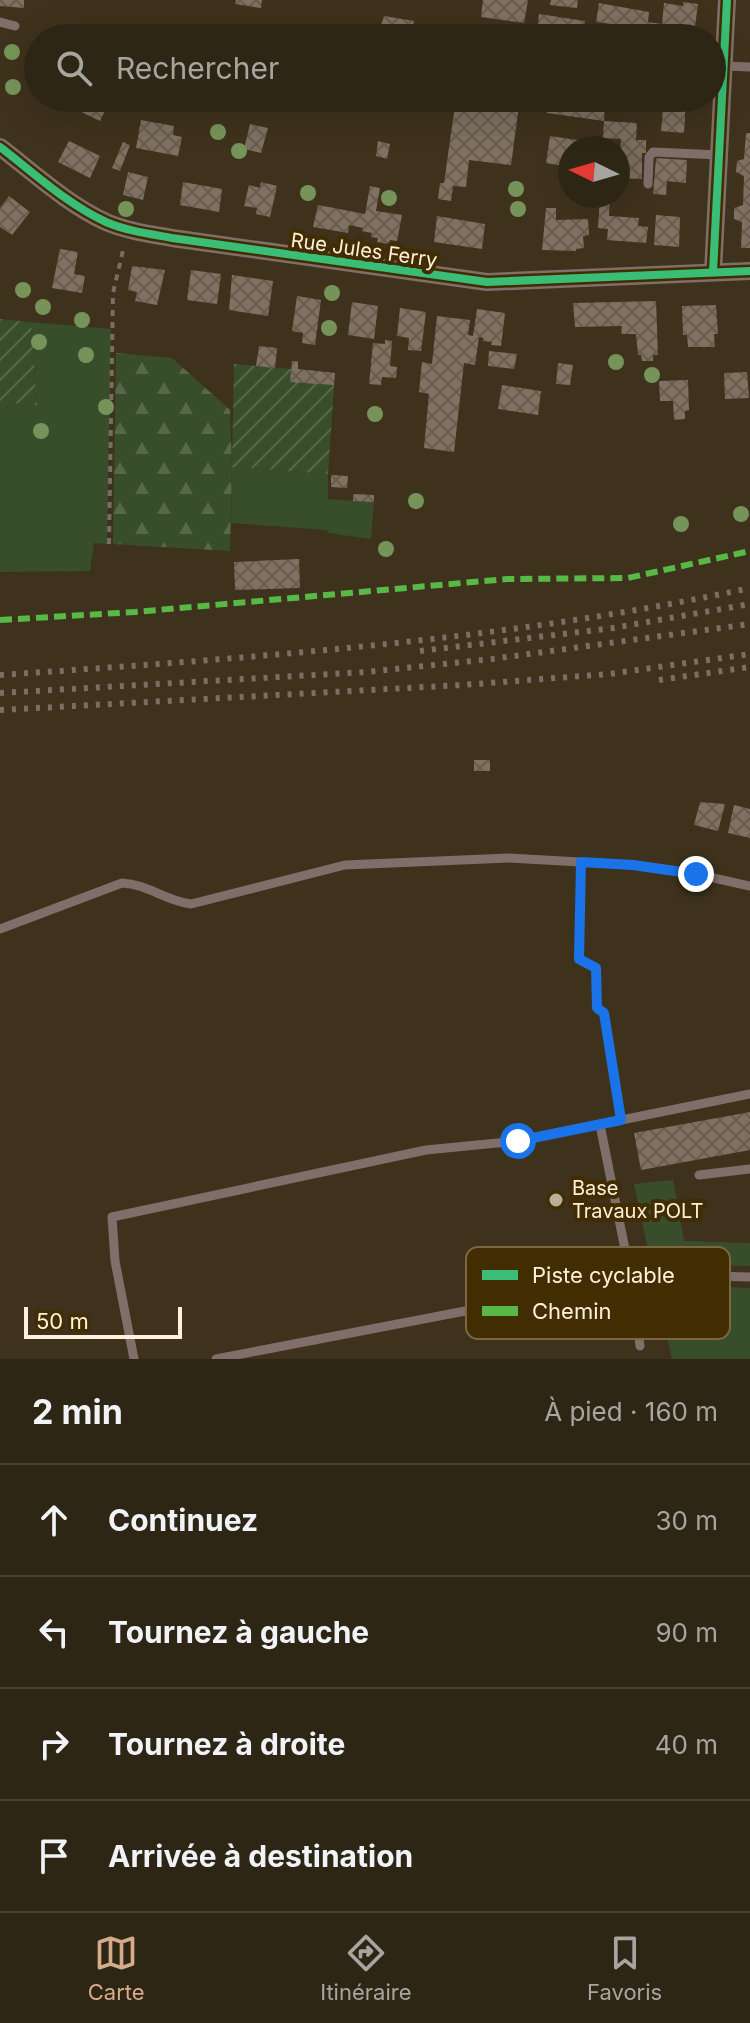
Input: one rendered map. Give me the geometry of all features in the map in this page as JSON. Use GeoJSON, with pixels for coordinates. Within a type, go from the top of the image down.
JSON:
{"type":"FeatureCollection","features":[{"type":"Feature","properties":{"kind":"street"},"geometry":{"type":"LineString","coordinates":[[726,24],[727,0]]}},
{"type":"Feature","properties":{"kind":"street"},"geometry":{"type":"LineString","coordinates":[[713,272],[721,112]]}},
{"type":"Feature","properties":{"kind":"street","name":"Rue Jules Ferry"},"geometry":{"type":"LineString","coordinates":[[0,147],[58,192],[106,222],[172,238],[487,282],[750,271]]}},
{"type":"Feature","properties":{"kind":"lane"},"geometry":{"type":"LineString","coordinates":[[0,22],[15,26]]}},
{"type":"Feature","properties":{"kind":"lane"},"geometry":{"type":"LineString","coordinates":[[726,66],[750,67]]}},
{"type":"Feature","properties":{"kind":"lane"},"geometry":{"type":"LineString","coordinates":[[648,184],[649,157],[653,152],[719,155]]}},
{"type":"Feature","properties":{"kind":"lane"},"geometry":{"type":"LineString","coordinates":[[0,929],[122,883],[135,884],[177,902],[191,904],[345,865],[509,858],[633,865],[750,886]]}},
{"type":"Feature","properties":{"kind":"lane"},"geometry":{"type":"LineString","coordinates":[[134,1359],[115,1261],[112,1217],[426,1150],[518,1141],[750,1094]]}},
{"type":"Feature","properties":{"kind":"lane"},"geometry":{"type":"LineString","coordinates":[[600,1125],[625,1247]]}},
{"type":"Feature","properties":{"kind":"lane"},"geometry":{"type":"LineString","coordinates":[[699,1175],[750,1169]]}},
{"type":"Feature","properties":{"kind":"lane"},"geometry":{"type":"LineString","coordinates":[[730,1276],[750,1277]]}},
{"type":"Feature","properties":{"kind":"lane"},"geometry":{"type":"LineString","coordinates":[[216,1359],[466,1311]]}},
{"type":"Feature","properties":{"kind":"lane"},"geometry":{"type":"LineString","coordinates":[[639,1339],[640,1346]]}},
{"type":"Feature","properties":{"kind":"path"},"geometry":{"type":"LineString","coordinates":[[109,544],[113,293],[125,244]]}},
{"type":"Feature","properties":{"kind":"path"},"geometry":{"type":"LineString","coordinates":[[581,862],[579,959],[596,968],[597,1008],[604,1013],[621,1120]]}},
{"type":"Feature","properties":{"kind":"green space"},"geometry":{"type":"Polygon","coordinates":[[[0,319],[31,322],[37,405],[7,403],[6,411],[0,411],[0,319]]]}},
{"type":"Feature","properties":{"kind":"green space"},"geometry":{"type":"Polygon","coordinates":[[[31,322],[111,329],[107,544],[94,543],[90,571],[0,572],[0,411],[6,411],[7,403],[37,405],[31,322]]]}},
{"type":"Feature","properties":{"kind":"green space"},"geometry":{"type":"Polygon","coordinates":[[[116,353],[172,358],[230,410],[230,551],[113,544],[116,353]]]}},
{"type":"Feature","properties":{"kind":"green space"},"geometry":{"type":"Polygon","coordinates":[[[234,364],[335,373],[328,474],[232,467],[234,364]]]}},
{"type":"Feature","properties":{"kind":"green space"},"geometry":{"type":"Polygon","coordinates":[[[232,467],[328,474],[328,499],[374,502],[371,539],[328,533],[327,530],[231,523],[232,467]]]}},
{"type":"Feature","properties":{"kind":"green space"},"geometry":{"type":"Polygon","coordinates":[[[673,1180],[684,1241],[750,1243],[750,1266],[730,1266],[730,1247],[647,1247],[634,1184],[673,1180]]]}},
{"type":"Feature","properties":{"kind":"green space"},"geometry":{"type":"Polygon","coordinates":[[[730,1287],[750,1288],[750,1359],[672,1359],[668,1339],[730,1339],[730,1287]]]}},
{"type":"Feature","properties":{"kind":"building"},"geometry":{"type":"Polygon","coordinates":[[[0,0],[24,0],[24,8],[0,6],[0,0]]]}},
{"type":"Feature","properties":{"kind":"building"},"geometry":{"type":"Polygon","coordinates":[[[236,0],[262,0],[261,8],[235,4],[236,0]]]}},
{"type":"Feature","properties":{"kind":"building"},"geometry":{"type":"Polygon","coordinates":[[[483,0],[528,0],[524,23],[481,17],[483,0]]]}},
{"type":"Feature","properties":{"kind":"building"},"geometry":{"type":"Polygon","coordinates":[[[551,0],[578,0],[577,8],[550,5],[551,0]]]}},
{"type":"Feature","properties":{"kind":"building"},"geometry":{"type":"Polygon","coordinates":[[[683,2],[698,4],[695,24],[662,24],[664,3],[683,6],[683,2]]]}},
{"type":"Feature","properties":{"kind":"building"},"geometry":{"type":"Polygon","coordinates":[[[599,3],[649,12],[648,22],[662,24],[596,22],[599,3]]]}},
{"type":"Feature","properties":{"kind":"building"},"geometry":{"type":"Polygon","coordinates":[[[539,14],[585,21],[584,24],[538,24],[539,14]]]}},
{"type":"Feature","properties":{"kind":"building"},"geometry":{"type":"Polygon","coordinates":[[[384,16],[414,21],[413,24],[381,24],[384,16]]]}},
{"type":"Feature","properties":{"kind":"building"},"geometry":{"type":"Polygon","coordinates":[[[81,112],[104,112],[100,121],[81,112]]]}},
{"type":"Feature","properties":{"kind":"building"},"geometry":{"type":"Polygon","coordinates":[[[454,112],[518,112],[511,165],[469,160],[466,187],[453,186],[451,201],[438,199],[440,183],[444,183],[454,112]]]}},
{"type":"Feature","properties":{"kind":"building"},"geometry":{"type":"Polygon","coordinates":[[[604,112],[604,121],[547,113],[604,112]]]}},
{"type":"Feature","properties":{"kind":"building"},"geometry":{"type":"Polygon","coordinates":[[[663,112],[685,112],[684,133],[661,131],[663,112]]]}},
{"type":"Feature","properties":{"kind":"building"},"geometry":{"type":"Polygon","coordinates":[[[141,120],[174,126],[173,135],[182,137],[178,156],[136,148],[141,120]]]}},
{"type":"Feature","properties":{"kind":"building"},"geometry":{"type":"Polygon","coordinates":[[[604,121],[637,123],[636,140],[646,140],[646,153],[642,153],[642,179],[630,178],[630,136],[603,136],[604,121]]]}},
{"type":"Feature","properties":{"kind":"building"},"geometry":{"type":"Polygon","coordinates":[[[250,124],[268,128],[261,153],[244,149],[250,124]]]}},
{"type":"Feature","properties":{"kind":"building"},"geometry":{"type":"Polygon","coordinates":[[[746,133],[750,133],[750,248],[741,248],[742,222],[734,219],[734,208],[743,205],[744,176],[736,172],[737,161],[744,159],[746,133]]]}},
{"type":"Feature","properties":{"kind":"building"},"geometry":{"type":"Polygon","coordinates":[[[550,136],[558,137],[558,165],[546,163],[550,136]]]}},
{"type":"Feature","properties":{"kind":"building"},"geometry":{"type":"Polygon","coordinates":[[[69,141],[100,156],[90,178],[58,162],[69,141]]]}},
{"type":"Feature","properties":{"kind":"building"},"geometry":{"type":"Polygon","coordinates":[[[378,141],[390,144],[387,159],[376,156],[378,141]]]}},
{"type":"Feature","properties":{"kind":"building"},"geometry":{"type":"Polygon","coordinates":[[[123,142],[130,145],[120,171],[112,168],[123,142]]]}},
{"type":"Feature","properties":{"kind":"building"},"geometry":{"type":"Polygon","coordinates":[[[656,158],[687,160],[686,183],[667,181],[666,195],[653,194],[656,158]]]}},
{"type":"Feature","properties":{"kind":"building"},"geometry":{"type":"Polygon","coordinates":[[[128,172],[148,177],[143,200],[123,195],[128,172]]]}},
{"type":"Feature","properties":{"kind":"building"},"geometry":{"type":"Polygon","coordinates":[[[183,182],[222,189],[219,212],[180,205],[183,182]]]}},
{"type":"Feature","properties":{"kind":"building"},"geometry":{"type":"Polygon","coordinates":[[[261,182],[277,186],[270,217],[256,214],[257,208],[244,206],[249,185],[260,188],[261,182]]]}},
{"type":"Feature","properties":{"kind":"building"},"geometry":{"type":"Polygon","coordinates":[[[370,186],[380,188],[376,211],[402,215],[397,241],[390,240],[389,244],[377,242],[378,238],[371,237],[372,233],[349,225],[348,233],[313,227],[318,205],[365,214],[370,186]]]}},
{"type":"Feature","properties":{"kind":"building"},"geometry":{"type":"Polygon","coordinates":[[[9,196],[30,212],[12,235],[0,227],[0,208],[9,196]]]}},
{"type":"Feature","properties":{"kind":"building"},"geometry":{"type":"Polygon","coordinates":[[[546,208],[556,208],[556,220],[588,219],[589,235],[583,236],[584,248],[576,251],[542,250],[546,208]]]}},
{"type":"Feature","properties":{"kind":"building"},"geometry":{"type":"Polygon","coordinates":[[[599,208],[609,208],[609,216],[639,218],[638,226],[648,227],[646,243],[607,240],[608,229],[598,228],[599,208]]]}},
{"type":"Feature","properties":{"kind":"building"},"geometry":{"type":"Polygon","coordinates":[[[656,215],[680,217],[679,247],[654,245],[656,215]]]}},
{"type":"Feature","properties":{"kind":"building"},"geometry":{"type":"Polygon","coordinates":[[[437,216],[485,224],[482,249],[434,242],[437,216]]]}},
{"type":"Feature","properties":{"kind":"building"},"geometry":{"type":"Polygon","coordinates":[[[60,249],[78,252],[74,274],[85,276],[82,293],[52,288],[60,249]]]}},
{"type":"Feature","properties":{"kind":"building"},"geometry":{"type":"Polygon","coordinates":[[[132,266],[165,270],[157,305],[135,301],[137,292],[128,290],[132,266]]]}},
{"type":"Feature","properties":{"kind":"building"},"geometry":{"type":"Polygon","coordinates":[[[191,270],[221,274],[217,304],[187,300],[191,270]]]}},
{"type":"Feature","properties":{"kind":"building"},"geometry":{"type":"Polygon","coordinates":[[[232,275],[273,281],[268,316],[229,310],[232,275]]]}},
{"type":"Feature","properties":{"kind":"building"},"geometry":{"type":"Polygon","coordinates":[[[297,296],[321,300],[315,345],[302,343],[303,333],[292,331],[297,296]]]}},
{"type":"Feature","properties":{"kind":"building"},"geometry":{"type":"Polygon","coordinates":[[[656,301],[658,355],[653,355],[653,361],[642,361],[641,355],[638,355],[636,334],[621,334],[622,326],[575,327],[573,303],[656,301]]]}},
{"type":"Feature","properties":{"kind":"building"},"geometry":{"type":"Polygon","coordinates":[[[352,302],[378,306],[374,339],[348,335],[352,302]]]}},
{"type":"Feature","properties":{"kind":"building"},"geometry":{"type":"Polygon","coordinates":[[[716,305],[718,334],[714,334],[715,347],[688,347],[687,335],[683,335],[682,306],[716,305]]]}},
{"type":"Feature","properties":{"kind":"building"},"geometry":{"type":"Polygon","coordinates":[[[400,308],[426,312],[421,351],[408,350],[409,338],[397,336],[400,308]]]}},
{"type":"Feature","properties":{"kind":"building"},"geometry":{"type":"Polygon","coordinates":[[[477,309],[505,313],[501,346],[491,345],[492,342],[479,337],[475,365],[464,363],[454,452],[424,448],[429,394],[419,392],[422,362],[432,364],[437,316],[470,320],[468,335],[473,336],[477,309]]]}},
{"type":"Feature","properties":{"kind":"building"},"geometry":{"type":"Polygon","coordinates":[[[385,340],[392,341],[390,366],[397,367],[396,378],[382,377],[381,385],[369,384],[373,343],[385,344],[385,340]]]}},
{"type":"Feature","properties":{"kind":"building"},"geometry":{"type":"Polygon","coordinates":[[[259,346],[277,348],[275,368],[256,366],[259,346]]]}},
{"type":"Feature","properties":{"kind":"building"},"geometry":{"type":"Polygon","coordinates":[[[489,351],[517,354],[514,369],[488,366],[489,351]]]}},
{"type":"Feature","properties":{"kind":"building"},"geometry":{"type":"Polygon","coordinates":[[[292,361],[298,361],[298,369],[335,373],[334,385],[290,382],[292,361]]]}},
{"type":"Feature","properties":{"kind":"building"},"geometry":{"type":"Polygon","coordinates":[[[558,363],[573,365],[570,385],[556,384],[558,363]]]}},
{"type":"Feature","properties":{"kind":"building"},"geometry":{"type":"Polygon","coordinates":[[[747,372],[749,398],[725,399],[724,373],[747,372]]]}},
{"type":"Feature","properties":{"kind":"building"},"geometry":{"type":"Polygon","coordinates":[[[688,380],[689,410],[685,411],[685,419],[674,420],[673,401],[660,401],[659,381],[688,380]]]}},
{"type":"Feature","properties":{"kind":"building"},"geometry":{"type":"Polygon","coordinates":[[[502,385],[541,391],[538,415],[498,409],[502,385]]]}},
{"type":"Feature","properties":{"kind":"building"},"geometry":{"type":"Polygon","coordinates":[[[331,475],[348,476],[347,488],[331,487],[331,475]]]}},
{"type":"Feature","properties":{"kind":"building"},"geometry":{"type":"Polygon","coordinates":[[[353,494],[374,495],[374,502],[353,501],[353,494]]]}},
{"type":"Feature","properties":{"kind":"building"},"geometry":{"type":"Polygon","coordinates":[[[299,559],[300,588],[235,590],[234,562],[299,559]]]}},
{"type":"Feature","properties":{"kind":"building"},"geometry":{"type":"Polygon","coordinates":[[[474,760],[490,760],[490,771],[474,771],[474,760]]]}},
{"type":"Feature","properties":{"kind":"building"},"geometry":{"type":"Polygon","coordinates":[[[700,802],[725,804],[718,831],[694,825],[700,802]]]}},
{"type":"Feature","properties":{"kind":"building"},"geometry":{"type":"Polygon","coordinates":[[[734,805],[750,809],[750,838],[728,833],[734,805]]]}},
{"type":"Feature","properties":{"kind":"building"},"geometry":{"type":"Polygon","coordinates":[[[750,1112],[750,1150],[641,1170],[634,1133],[750,1112]]]}},
{"type":"Feature","properties":{"kind":"railway"},"geometry":{"type":"LineString","coordinates":[[0,675],[377,645],[564,622],[750,588]]}},
{"type":"Feature","properties":{"kind":"railway"},"geometry":{"type":"LineString","coordinates":[[420,651],[613,628],[750,604]]}},
{"type":"Feature","properties":{"kind":"railway"},"geometry":{"type":"LineString","coordinates":[[0,693],[366,672],[492,659],[750,624]]}},
{"type":"Feature","properties":{"kind":"railway"},"geometry":{"type":"LineString","coordinates":[[0,710],[462,685],[609,674],[750,654]]}},
{"type":"Feature","properties":{"kind":"railway"},"geometry":{"type":"LineString","coordinates":[[659,680],[750,667]]}},
{"type":"Feature","properties":{"kind":"marked path"},"geometry":{"type":"LineString","coordinates":[[0,620],[135,612],[507,579],[628,578],[750,551]]}},
{"type":"Feature","properties":{"kind":"cycle path"},"geometry":{"type":"LineString","coordinates":[[726,24],[727,0]]}},
{"type":"Feature","properties":{"kind":"cycle path"},"geometry":{"type":"LineString","coordinates":[[713,272],[721,112]]}},
{"type":"Feature","properties":{"kind":"cycle path"},"geometry":{"type":"LineString","coordinates":[[0,147],[51,188],[92,215],[122,228],[172,238],[487,282],[750,271]]}},
{"type":"Feature","properties":{"kind":"place","name":"Base Travaux POLT"},"geometry":{"type":"Point","coordinates":[556,1200]}},
{"type":"Feature","properties":{"kind":"route"},"geometry":{"type":"LineString","coordinates":[[518,1141],[621,1120],[604,1013],[597,1008],[596,968],[579,959],[581,862],[633,865],[696,874]]}}]}
